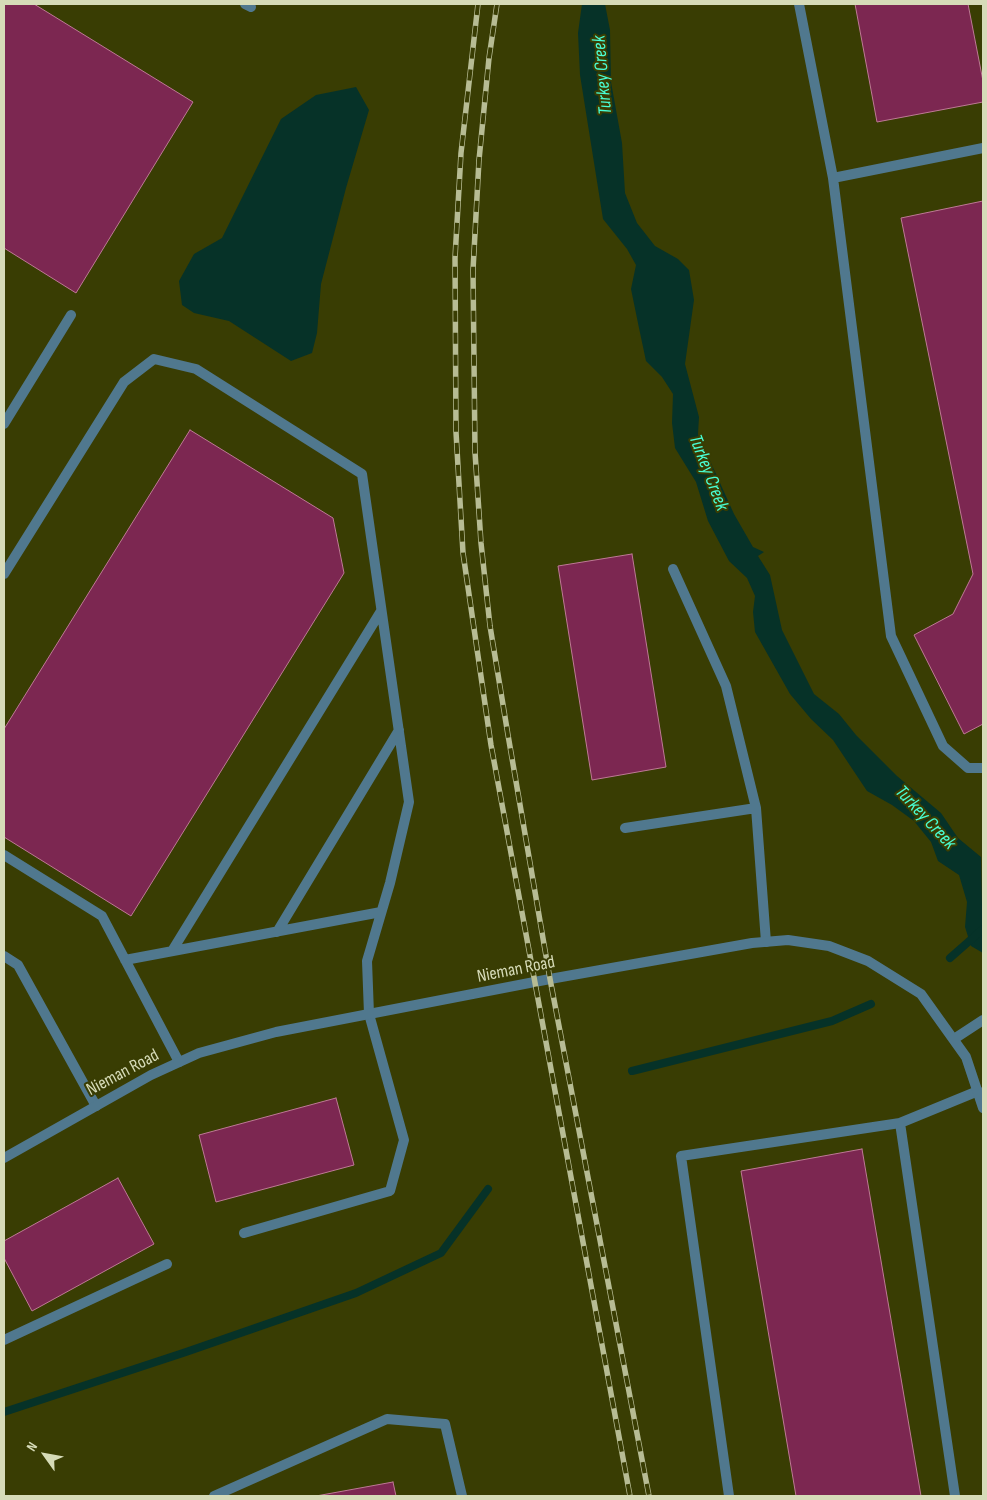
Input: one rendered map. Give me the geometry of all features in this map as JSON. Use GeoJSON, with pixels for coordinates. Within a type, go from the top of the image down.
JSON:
{"type":"FeatureCollection","features":[{"type":"Feature","properties":{"kind":"street"},"geometry":{"type":"LineString","coordinates":[[799,4],[833,178],[890,636],[943,746],[968,768],[983,768]]}},
{"type":"Feature","properties":{"kind":"street"},"geometry":{"type":"LineString","coordinates":[[833,178],[983,148]]}},
{"type":"Feature","properties":{"kind":"street"},"geometry":{"type":"LineString","coordinates":[[4,424],[71,315]]}},
{"type":"Feature","properties":{"kind":"street"},"geometry":{"type":"LineString","coordinates":[[4,574],[124,382],[154,359],[196,370],[362,474],[409,802],[367,961],[369,1014],[404,1140],[390,1191],[244,1233]]}},
{"type":"Feature","properties":{"kind":"street"},"geometry":{"type":"LineString","coordinates":[[673,569],[726,686],[756,808],[766,942]]}},
{"type":"Feature","properties":{"kind":"street"},"geometry":{"type":"LineString","coordinates":[[172,951],[382,611]]}},
{"type":"Feature","properties":{"kind":"street"},"geometry":{"type":"LineString","coordinates":[[277,932],[399,730]]}},
{"type":"Feature","properties":{"kind":"street"},"geometry":{"type":"LineString","coordinates":[[625,828],[756,808]]}},
{"type":"Feature","properties":{"kind":"street"},"geometry":{"type":"LineString","coordinates":[[4,855],[102,916],[179,1062]]}},
{"type":"Feature","properties":{"kind":"street"},"geometry":{"type":"LineString","coordinates":[[125,960],[381,912]]}},
{"type":"Feature","properties":{"kind":"street","name":"Nieman Road"},"geometry":{"type":"LineString","coordinates":[[4,1158],[96,1106],[199,1053],[276,1032],[560,977],[766,942],[788,940],[829,946],[880,967],[921,994],[966,1057],[983,1108]]}},
{"type":"Feature","properties":{"kind":"street"},"geometry":{"type":"LineString","coordinates":[[4,956],[18,965],[96,1106]]}},
{"type":"Feature","properties":{"kind":"street"},"geometry":{"type":"LineString","coordinates":[[954,1039],[983,1020]]}},
{"type":"Feature","properties":{"kind":"street"},"geometry":{"type":"LineString","coordinates":[[729,1496],[681,1156],[900,1124],[978,1091]]}},
{"type":"Feature","properties":{"kind":"street"},"geometry":{"type":"LineString","coordinates":[[900,1124],[955,1496]]}},
{"type":"Feature","properties":{"kind":"street"},"geometry":{"type":"LineString","coordinates":[[4,1340],[167,1264]]}},
{"type":"Feature","properties":{"kind":"street"},"geometry":{"type":"LineString","coordinates":[[214,1496],[388,1419],[445,1424],[462,1496]]}},
{"type":"Feature","properties":{"kind":"water","name":"Turkey Creek"},"geometry":{"type":"Polygon","coordinates":[[[582,4],[605,4],[610,30],[611,82],[622,143],[625,193],[637,223],[655,246],[678,259],[689,270],[694,300],[685,364],[699,417],[698,434],[734,514],[753,547],[764,552],[758,556],[770,575],[782,630],[814,694],[839,714],[856,735],[897,776],[941,813],[958,838],[981,857],[983,953],[971,946],[965,927],[967,902],[959,875],[938,861],[931,842],[914,821],[892,805],[867,791],[833,740],[811,719],[790,694],[755,632],[753,612],[755,596],[747,578],[729,561],[708,521],[696,482],[675,448],[672,423],[673,394],[662,377],[646,361],[631,289],[636,265],[627,249],[603,219],[580,75],[578,33],[582,4]]]}},
{"type":"Feature","properties":{"kind":"water"},"geometry":{"type":"Polygon","coordinates":[[[356,87],[369,110],[321,284],[317,333],[312,353],[291,361],[229,321],[194,313],[182,305],[179,281],[194,254],[222,238],[281,119],[316,95],[356,87]]]}},
{"type":"Feature","properties":{"kind":"building"},"geometry":{"type":"Polygon","coordinates":[[[4,4],[34,4],[193,102],[76,293],[4,248],[4,4]]]}},
{"type":"Feature","properties":{"kind":"building"},"geometry":{"type":"Polygon","coordinates":[[[855,4],[968,4],[983,81],[983,102],[877,122],[855,4]]]}},
{"type":"Feature","properties":{"kind":"building"},"geometry":{"type":"Polygon","coordinates":[[[983,201],[983,724],[964,734],[914,635],[953,614],[973,574],[901,218],[983,201]]]}},
{"type":"Feature","properties":{"kind":"building"},"geometry":{"type":"Polygon","coordinates":[[[190,430],[333,518],[344,573],[131,916],[4,837],[4,729],[190,430]]]}},
{"type":"Feature","properties":{"kind":"building"},"geometry":{"type":"Polygon","coordinates":[[[632,554],[666,767],[592,780],[558,566],[632,554]]]}},
{"type":"Feature","properties":{"kind":"building"},"geometry":{"type":"Polygon","coordinates":[[[336,1098],[354,1165],[216,1202],[199,1135],[336,1098]]]}},
{"type":"Feature","properties":{"kind":"building"},"geometry":{"type":"Polygon","coordinates":[[[862,1149],[921,1496],[796,1496],[741,1171],[862,1149]]]}},
{"type":"Feature","properties":{"kind":"building"},"geometry":{"type":"Polygon","coordinates":[[[118,1178],[154,1244],[32,1311],[4,1258],[4,1241],[118,1178]]]}},
{"type":"Feature","properties":{"kind":"building"},"geometry":{"type":"Polygon","coordinates":[[[393,1482],[396,1496],[316,1496],[393,1482]]]}},
{"type":"Feature","properties":{"kind":"waterway"},"geometry":{"type":"LineString","coordinates":[[950,958],[983,929]]}},
{"type":"Feature","properties":{"kind":"waterway"},"geometry":{"type":"LineString","coordinates":[[632,1071],[832,1021],[871,1004]]}},
{"type":"Feature","properties":{"kind":"waterway"},"geometry":{"type":"LineString","coordinates":[[4,1412],[356,1293],[441,1253],[488,1189]]}},
{"type":"Feature","properties":{"kind":"railway"},"geometry":{"type":"LineString","coordinates":[[478,4],[461,153],[455,258],[456,432],[463,553],[491,745],[630,1496]]}},
{"type":"Feature","properties":{"kind":"railway"},"geometry":{"type":"LineString","coordinates":[[497,4],[489,58],[479,160],[473,270],[475,452],[481,543],[490,626],[550,979],[649,1496]]}}]}
